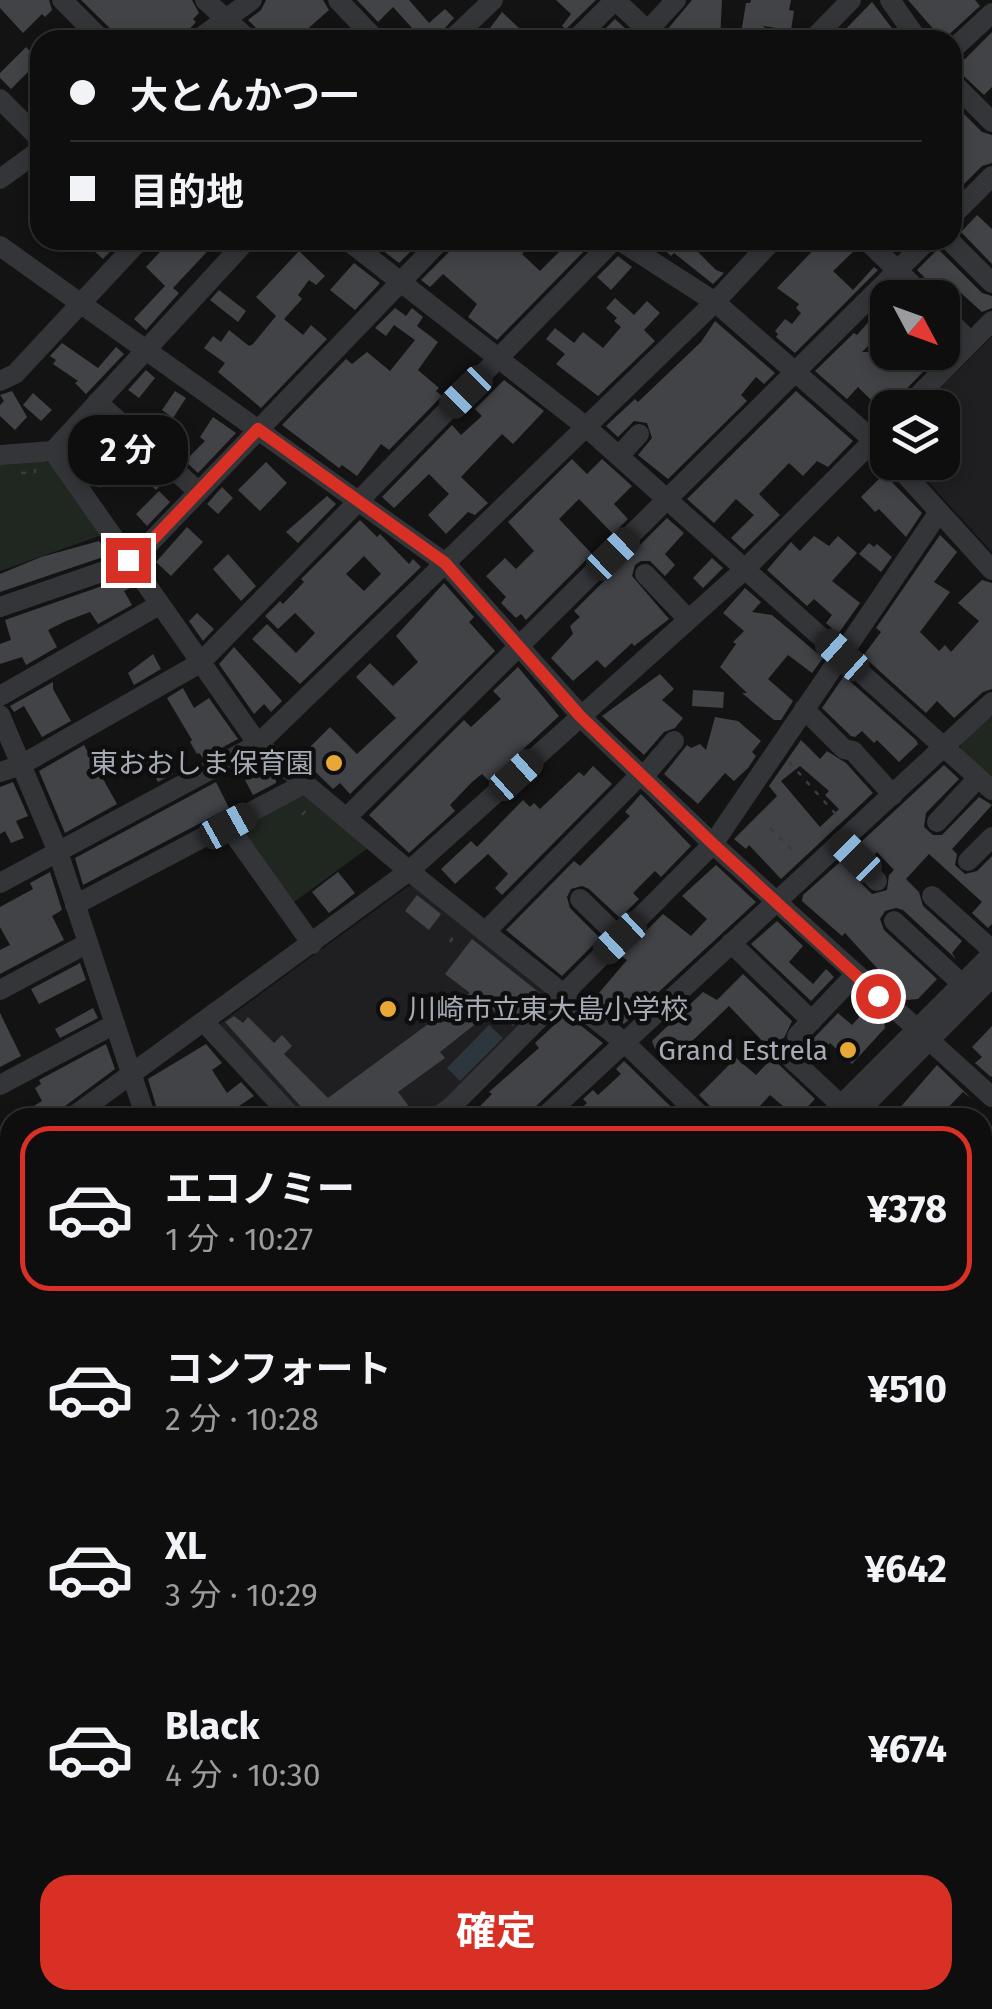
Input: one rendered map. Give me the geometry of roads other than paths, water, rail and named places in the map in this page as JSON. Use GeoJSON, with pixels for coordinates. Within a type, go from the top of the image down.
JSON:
{"type":"FeatureCollection","features":[{"type":"Feature","properties":{"kind":"street"},"geometry":{"type":"LineString","coordinates":[[62,0],[92,30]]}},
{"type":"Feature","properties":{"kind":"street"},"geometry":{"type":"LineString","coordinates":[[205,0],[236,30]]}},
{"type":"Feature","properties":{"kind":"street"},"geometry":{"type":"LineString","coordinates":[[210,30],[252,0]]}},
{"type":"Feature","properties":{"kind":"street"},"geometry":{"type":"LineString","coordinates":[[338,0],[359,30]]}},
{"type":"Feature","properties":{"kind":"street"},"geometry":{"type":"LineString","coordinates":[[462,30],[493,0]]}},
{"type":"Feature","properties":{"kind":"street"},"geometry":{"type":"LineString","coordinates":[[585,30],[615,0],[642,30]]}},
{"type":"Feature","properties":{"kind":"street"},"geometry":{"type":"LineString","coordinates":[[653,30],[676,0]]}},
{"type":"Feature","properties":{"kind":"street"},"geometry":{"type":"LineString","coordinates":[[822,30],[851,0]]}},
{"type":"Feature","properties":{"kind":"street"},"geometry":{"type":"LineString","coordinates":[[890,0],[911,30]]}},
{"type":"Feature","properties":{"kind":"street"},"geometry":{"type":"LineString","coordinates":[[962,41],[992,14]]}},
{"type":"Feature","properties":{"kind":"street"},"geometry":{"type":"LineString","coordinates":[[962,92],[992,122]]}},
{"type":"Feature","properties":{"kind":"street"},"geometry":{"type":"LineString","coordinates":[[0,99],[30,130]]}},
{"type":"Feature","properties":{"kind":"street"},"geometry":{"type":"LineString","coordinates":[[0,179],[30,157]]}},
{"type":"Feature","properties":{"kind":"street"},"geometry":{"type":"LineString","coordinates":[[962,206],[992,176]]}},
{"type":"Feature","properties":{"kind":"street"},"geometry":{"type":"LineString","coordinates":[[0,246],[445,563],[580,716],[713,844],[992,1097]]}},
{"type":"Feature","properties":{"kind":"street"},"geometry":{"type":"LineString","coordinates":[[0,382],[15,374],[131,250]]}},
{"type":"Feature","properties":{"kind":"street"},"geometry":{"type":"LineString","coordinates":[[0,455],[53,451],[238,250]]}},
{"type":"Feature","properties":{"kind":"street"},"geometry":{"type":"LineString","coordinates":[[360,250],[585,426],[985,784],[938,822]]}},
{"type":"Feature","properties":{"kind":"street"},"geometry":{"type":"LineString","coordinates":[[0,607],[140,553],[431,250]]}},
{"type":"Feature","properties":{"kind":"street"},"geometry":{"type":"LineString","coordinates":[[0,772],[21,765],[200,663],[606,250]]}},
{"type":"Feature","properties":{"kind":"street"},"geometry":{"type":"LineString","coordinates":[[632,250],[715,302],[870,431]]}},
{"type":"Feature","properties":{"kind":"street"},"geometry":{"type":"LineString","coordinates":[[0,883],[258,744],[764,250]]}},
{"type":"Feature","properties":{"kind":"street"},"geometry":{"type":"LineString","coordinates":[[877,250],[908,280]]}},
{"type":"Feature","properties":{"kind":"street"},"geometry":{"type":"LineString","coordinates":[[346,818],[918,250]]}},
{"type":"Feature","properties":{"kind":"street"},"geometry":{"type":"LineString","coordinates":[[959,250],[992,284]]}},
{"type":"Feature","properties":{"kind":"street"},"geometry":{"type":"LineString","coordinates":[[924,390],[992,321]]}},
{"type":"Feature","properties":{"kind":"street"},"geometry":{"type":"LineString","coordinates":[[960,331],[971,342]]}},
{"type":"Feature","properties":{"kind":"street"},"geometry":{"type":"LineString","coordinates":[[97,402],[198,491]]}},
{"type":"Feature","properties":{"kind":"street"},"geometry":{"type":"LineString","coordinates":[[619,456],[639,434]]}},
{"type":"Feature","properties":{"kind":"street"},"geometry":{"type":"LineString","coordinates":[[53,451],[258,744],[409,871],[625,1043],[693,1108]]}},
{"type":"Feature","properties":{"kind":"street"},"geometry":{"type":"LineString","coordinates":[[85,1108],[409,871],[870,453]]}},
{"type":"Feature","properties":{"kind":"street"},"geometry":{"type":"LineString","coordinates":[[910,480],[992,570]]}},
{"type":"Feature","properties":{"kind":"street"},"geometry":{"type":"LineString","coordinates":[[449,1108],[713,844],[938,512]]}},
{"type":"Feature","properties":{"kind":"street"},"geometry":{"type":"LineString","coordinates":[[645,574],[688,620]]}},
{"type":"Feature","properties":{"kind":"street"},"geometry":{"type":"LineString","coordinates":[[0,696],[159,605]]}},
{"type":"Feature","properties":{"kind":"street"},"geometry":{"type":"LineString","coordinates":[[555,1108],[992,702]]}},
{"type":"Feature","properties":{"kind":"street"},"geometry":{"type":"LineString","coordinates":[[804,709],[894,794]]}},
{"type":"Feature","properties":{"kind":"street"},"geometry":{"type":"LineString","coordinates":[[0,716],[58,852],[143,1108]]}},
{"type":"Feature","properties":{"kind":"street"},"geometry":{"type":"LineString","coordinates":[[485,932],[674,740]]}},
{"type":"Feature","properties":{"kind":"street"},"geometry":{"type":"LineString","coordinates":[[76,906],[304,784]]}},
{"type":"Feature","properties":{"kind":"street"},"geometry":{"type":"LineString","coordinates":[[228,826],[312,944]]}},
{"type":"Feature","properties":{"kind":"street"},"geometry":{"type":"LineString","coordinates":[[846,837],[873,876],[887,857]]}},
{"type":"Feature","properties":{"kind":"street"},"geometry":{"type":"LineString","coordinates":[[968,861],[992,837]]}},
{"type":"Feature","properties":{"kind":"street"},"geometry":{"type":"LineString","coordinates":[[852,1108],[922,1035],[992,952],[932,896]]}},
{"type":"Feature","properties":{"kind":"street"},"geometry":{"type":"LineString","coordinates":[[580,899],[620,938]]}},
{"type":"Feature","properties":{"kind":"street"},"geometry":{"type":"LineString","coordinates":[[894,922],[962,984]]}},
{"type":"Feature","properties":{"kind":"street"},"geometry":{"type":"LineString","coordinates":[[0,990],[88,943]]}},
{"type":"Feature","properties":{"kind":"street"},"geometry":{"type":"LineString","coordinates":[[731,943],[845,1108]]}},
{"type":"Feature","properties":{"kind":"street"},"geometry":{"type":"LineString","coordinates":[[797,1036],[856,974]]}},
{"type":"Feature","properties":{"kind":"street"},"geometry":{"type":"LineString","coordinates":[[922,1035],[992,977]]}},
{"type":"Feature","properties":{"kind":"street"},"geometry":{"type":"LineString","coordinates":[[204,1022],[284,1108]]}},
{"type":"Feature","properties":{"kind":"street"},"geometry":{"type":"LineString","coordinates":[[0,1085],[115,1024]]}},
{"type":"Feature","properties":{"kind":"place","name":"東おおしま保育園"},"geometry":{"type":"Point","coordinates":[334,763]}},
{"type":"Feature","properties":{"kind":"place","name":"川崎市立東大島小学校"},"geometry":{"type":"Point","coordinates":[388,1009]}},
{"type":"Feature","properties":{"kind":"place","name":"Grand Estrela"},"geometry":{"type":"Point","coordinates":[848,1050]}}]}
